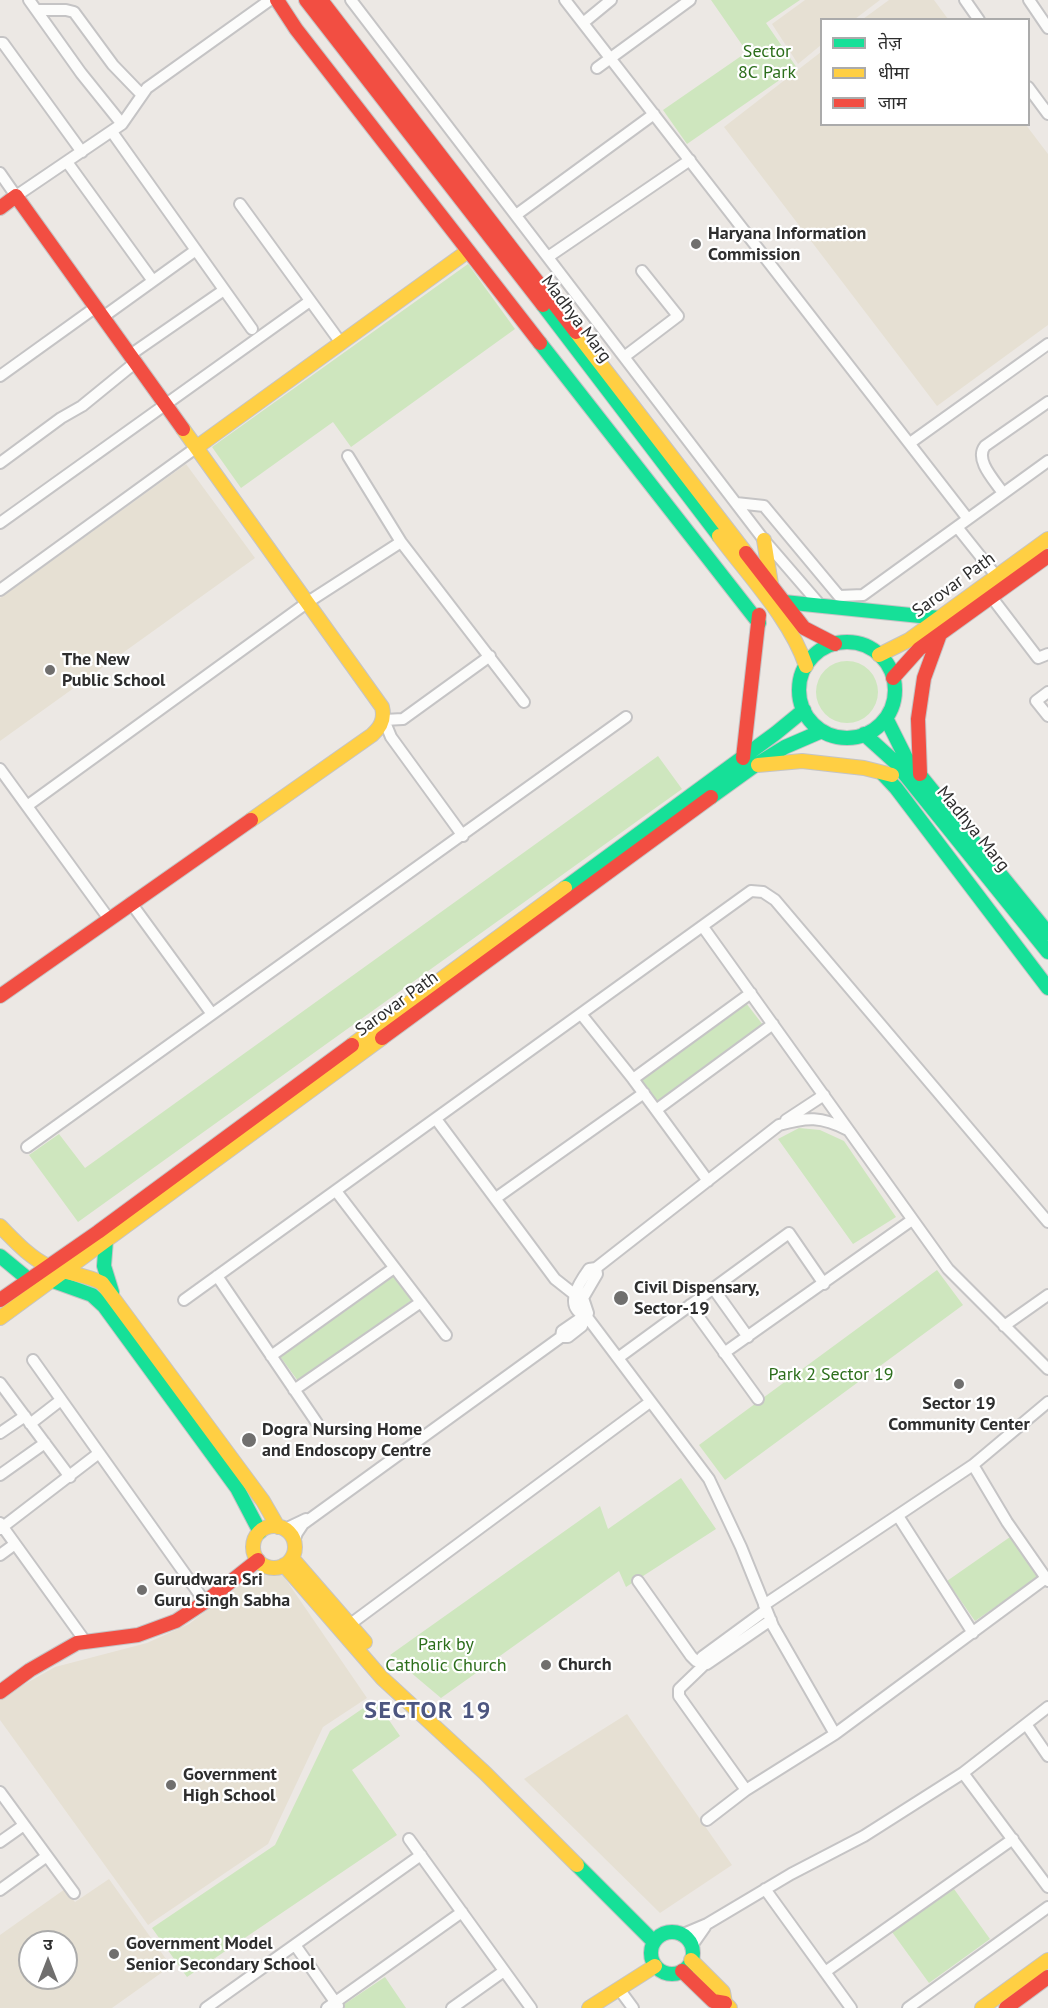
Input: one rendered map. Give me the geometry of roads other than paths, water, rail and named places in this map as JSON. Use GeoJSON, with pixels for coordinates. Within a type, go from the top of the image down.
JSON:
{"type":"FeatureCollection","features":[{"type":"Feature","properties":{"kind":"main road"},"geometry":{"type":"LineString","coordinates":[[277,0],[296,29],[759,623]]}},
{"type":"Feature","properties":{"kind":"main road","name":"Madhya Marg"},"geometry":{"type":"LineString","coordinates":[[306,0],[529,287],[712,529],[766,590],[784,603],[804,628],[835,644]]}},
{"type":"Feature","properties":{"kind":"main road","name":"Madhya Marg"},"geometry":{"type":"LineString","coordinates":[[321,0],[766,590],[800,648],[806,666]]}},
{"type":"Feature","properties":{"kind":"main road"},"geometry":{"type":"LineString","coordinates":[[0,208],[16,196],[382,707],[384,720],[380,728],[372,735],[0,996]]}},
{"type":"Feature","properties":{"kind":"main road"},"geometry":{"type":"LineString","coordinates":[[197,447],[468,251]]}},
{"type":"Feature","properties":{"kind":"main road"},"geometry":{"type":"LineString","coordinates":[[694,542],[712,529]]}},
{"type":"Feature","properties":{"kind":"main road","name":"Sarovar Path"},"geometry":{"type":"LineString","coordinates":[[879,655],[909,640],[1048,539]]}},
{"type":"Feature","properties":{"kind":"main road"},"geometry":{"type":"LineString","coordinates":[[765,540],[766,590],[759,623],[748,762],[802,761],[864,768],[914,777],[918,719],[924,678],[940,634]]}},
{"type":"Feature","properties":{"kind":"main road","name":"Sarovar Path"},"geometry":{"type":"LineString","coordinates":[[893,678],[919,649],[1048,556]]}},
{"type":"Feature","properties":{"kind":"main road"},"geometry":{"type":"LineString","coordinates":[[784,603],[940,618]]}},
{"type":"Feature","properties":{"kind":"main road"},"geometry":{"type":"LineString","coordinates":[[835,644],[861,645],[879,655],[893,678],[894,700],[886,718],[871,732],[864,734],[844,738],[822,731],[804,710],[799,694],[802,673],[806,666],[813,657],[835,644]]}},
{"type":"Feature","properties":{"kind":"main road","name":"Sarovar Path"},"geometry":{"type":"LineString","coordinates":[[0,1318],[54,1281],[748,762],[804,710]]}},
{"type":"Feature","properties":{"kind":"main road","name":"Madhya Marg"},"geometry":{"type":"LineString","coordinates":[[886,718],[914,777],[1048,952]]}},
{"type":"Feature","properties":{"kind":"main road","name":"Sarovar Path"},"geometry":{"type":"LineString","coordinates":[[0,1300],[98,1232],[748,762],[822,731]]}},
{"type":"Feature","properties":{"kind":"main road","name":"Madhya Marg"},"geometry":{"type":"LineString","coordinates":[[864,734],[914,777],[1048,933]]}},
{"type":"Feature","properties":{"kind":"main road"},"geometry":{"type":"LineString","coordinates":[[882,772],[1048,987]]}},
{"type":"Feature","properties":{"kind":"main road"},"geometry":{"type":"LineString","coordinates":[[0,1226],[26,1252],[48,1266],[68,1269],[89,1276],[102,1283],[116,1299]]}},
{"type":"Feature","properties":{"kind":"main road"},"geometry":{"type":"LineString","coordinates":[[106,1240],[104,1266],[134,1337]]}},
{"type":"Feature","properties":{"kind":"main road"},"geometry":{"type":"LineString","coordinates":[[0,1256],[28,1279],[54,1281],[92,1294],[134,1337],[242,1484],[263,1501],[281,1528]]}},
{"type":"Feature","properties":{"kind":"main road"},"geometry":{"type":"LineString","coordinates":[[242,1484],[260,1532]]}},
{"type":"Feature","properties":{"kind":"main road"},"geometry":{"type":"LineString","coordinates":[[271,1527],[281,1528],[290,1533],[295,1550],[288,1562],[270,1568],[258,1560],[254,1552],[254,1544],[260,1532],[271,1527]]}},
{"type":"Feature","properties":{"kind":"main road"},"geometry":{"type":"LineString","coordinates":[[0,1692],[30,1670],[77,1643],[138,1635],[176,1621],[205,1602],[258,1560]]}},
{"type":"Feature","properties":{"kind":"main road"},"geometry":{"type":"LineString","coordinates":[[288,1562],[346,1628],[493,1766],[620,1895],[656,1939]]}},
{"type":"Feature","properties":{"kind":"main road"},"geometry":{"type":"LineString","coordinates":[[688,1959],[669,1974],[655,1966],[651,1958],[651,1951],[656,1939],[666,1933],[681,1935],[688,1941],[688,1959],[723,1992],[728,2006]]}},
{"type":"Feature","properties":{"kind":"main road"},"geometry":{"type":"LineString","coordinates":[[982,2008],[1048,1960]]}},
{"type":"Feature","properties":{"kind":"main road"},"geometry":{"type":"LineString","coordinates":[[589,2008],[655,1966]]}},
{"type":"Feature","properties":{"kind":"main road"},"geometry":{"type":"LineString","coordinates":[[1006,2008],[1048,1977]]}},
{"type":"Feature","properties":{"kind":"street"},"geometry":{"type":"LineString","coordinates":[[29,0],[88,82],[122,124]]}},
{"type":"Feature","properties":{"kind":"street"},"geometry":{"type":"LineString","coordinates":[[0,173],[16,196],[112,132],[122,124],[147,88],[270,0]]}},
{"type":"Feature","properties":{"kind":"street"},"geometry":{"type":"LineString","coordinates":[[351,0],[736,503],[821,606]]}},
{"type":"Feature","properties":{"kind":"street"},"geometry":{"type":"LineString","coordinates":[[565,0],[968,519]]}},
{"type":"Feature","properties":{"kind":"street"},"geometry":{"type":"LineString","coordinates":[[583,23],[611,0]]}},
{"type":"Feature","properties":{"kind":"street"},"geometry":{"type":"LineString","coordinates":[[597,68],[690,0]]}},
{"type":"Feature","properties":{"kind":"street"},"geometry":{"type":"LineString","coordinates":[[965,0],[978,18]]}},
{"type":"Feature","properties":{"kind":"street"},"geometry":{"type":"LineString","coordinates":[[1029,0],[1048,28]]}},
{"type":"Feature","properties":{"kind":"street"},"geometry":{"type":"LineString","coordinates":[[37,10],[74,12],[113,65],[142,94]]}},
{"type":"Feature","properties":{"kind":"street"},"geometry":{"type":"LineString","coordinates":[[0,43],[3,43],[82,152]]}},
{"type":"Feature","properties":{"kind":"street"},"geometry":{"type":"LineString","coordinates":[[1030,88],[1048,114]]}},
{"type":"Feature","properties":{"kind":"street"},"geometry":{"type":"LineString","coordinates":[[516,215],[654,114]]}},
{"type":"Feature","properties":{"kind":"street"},"geometry":{"type":"LineString","coordinates":[[112,132],[252,329]]}},
{"type":"Feature","properties":{"kind":"street"},"geometry":{"type":"LineString","coordinates":[[548,257],[690,160]]}},
{"type":"Feature","properties":{"kind":"street"},"geometry":{"type":"LineString","coordinates":[[67,162],[153,281]]}},
{"type":"Feature","properties":{"kind":"street"},"geometry":{"type":"LineString","coordinates":[[240,204],[341,343]]}},
{"type":"Feature","properties":{"kind":"street"},"geometry":{"type":"LineString","coordinates":[[0,376],[99,312],[153,281],[196,250]]}},
{"type":"Feature","properties":{"kind":"street"},"geometry":{"type":"LineString","coordinates":[[624,357],[678,316],[642,271]]}},
{"type":"Feature","properties":{"kind":"street"},"geometry":{"type":"LineString","coordinates":[[0,463],[96,395],[133,359],[224,290]]}},
{"type":"Feature","properties":{"kind":"street"},"geometry":{"type":"LineString","coordinates":[[0,523],[310,301]]}},
{"type":"Feature","properties":{"kind":"street"},"geometry":{"type":"LineString","coordinates":[[910,443],[1048,344]]}},
{"type":"Feature","properties":{"kind":"street"},"geometry":{"type":"LineString","coordinates":[[1003,493],[981,459],[982,450],[1048,402]]}},
{"type":"Feature","properties":{"kind":"street"},"geometry":{"type":"LineString","coordinates":[[0,590],[197,447]]}},
{"type":"Feature","properties":{"kind":"street"},"geometry":{"type":"LineString","coordinates":[[348,456],[401,542],[524,702]]}},
{"type":"Feature","properties":{"kind":"street"},"geometry":{"type":"LineString","coordinates":[[736,503],[764,506],[839,596],[863,595],[1048,461]]}},
{"type":"Feature","properties":{"kind":"street"},"geometry":{"type":"LineString","coordinates":[[957,527],[997,577]]}},
{"type":"Feature","properties":{"kind":"street"},"geometry":{"type":"LineString","coordinates":[[27,806],[308,603],[401,542]]}},
{"type":"Feature","properties":{"kind":"street"},"geometry":{"type":"LineString","coordinates":[[996,603],[1038,658],[1048,654]]}},
{"type":"Feature","properties":{"kind":"street"},"geometry":{"type":"LineString","coordinates":[[463,836],[391,737],[384,720],[403,719],[490,656]]}},
{"type":"Feature","properties":{"kind":"street"},"geometry":{"type":"LineString","coordinates":[[1048,692],[1036,701],[1048,716]]}},
{"type":"Feature","properties":{"kind":"street"},"geometry":{"type":"LineString","coordinates":[[27,1147],[626,717]]}},
{"type":"Feature","properties":{"kind":"street"},"geometry":{"type":"LineString","coordinates":[[0,769],[109,919]]}},
{"type":"Feature","properties":{"kind":"street"},"geometry":{"type":"LineString","coordinates":[[184,1300],[751,891],[763,892],[775,900],[1048,1222]]}},
{"type":"Feature","properties":{"kind":"street"},"geometry":{"type":"LineString","coordinates":[[131,903],[212,1014]]}},
{"type":"Feature","properties":{"kind":"street"},"geometry":{"type":"LineString","coordinates":[[703,927],[948,1269],[1048,1369]]}},
{"type":"Feature","properties":{"kind":"street"},"geometry":{"type":"LineString","coordinates":[[633,1079],[751,993]]}},
{"type":"Feature","properties":{"kind":"street"},"geometry":{"type":"LineString","coordinates":[[581,1014],[644,1093],[708,1181]]}},
{"type":"Feature","properties":{"kind":"street"},"geometry":{"type":"LineString","coordinates":[[656,1110],[773,1024]]}},
{"type":"Feature","properties":{"kind":"street"},"geometry":{"type":"LineString","coordinates":[[496,1198],[644,1093]]}},
{"type":"Feature","properties":{"kind":"street"},"geometry":{"type":"LineString","coordinates":[[824,1095],[778,1125],[596,1268],[589,1269],[574,1303],[709,1479],[741,1547],[767,1612],[835,1734]]}},
{"type":"Feature","properties":{"kind":"street"},"geometry":{"type":"LineString","coordinates":[[778,1125],[815,1118],[830,1120],[848,1130]]}},
{"type":"Feature","properties":{"kind":"street"},"geometry":{"type":"LineString","coordinates":[[436,1119],[555,1279],[578,1296]]}},
{"type":"Feature","properties":{"kind":"street"},"geometry":{"type":"LineString","coordinates":[[336,1191],[446,1335]]}},
{"type":"Feature","properties":{"kind":"street"},"geometry":{"type":"LineString","coordinates":[[724,1353],[912,1220]]}},
{"type":"Feature","properties":{"kind":"street"},"geometry":{"type":"LineString","coordinates":[[618,1358],[789,1233],[824,1284]]}},
{"type":"Feature","properties":{"kind":"street"},"geometry":{"type":"LineString","coordinates":[[271,1356],[394,1268]]}},
{"type":"Feature","properties":{"kind":"street"},"geometry":{"type":"LineString","coordinates":[[217,1276],[317,1423]]}},
{"type":"Feature","properties":{"kind":"street"},"geometry":{"type":"LineString","coordinates":[[713,1288],[748,1337]]}},
{"type":"Feature","properties":{"kind":"street"},"geometry":{"type":"LineString","coordinates":[[1004,1326],[1048,1295]]}},
{"type":"Feature","properties":{"kind":"street"},"geometry":{"type":"LineString","coordinates":[[294,1390],[421,1302]]}},
{"type":"Feature","properties":{"kind":"street"},"geometry":{"type":"LineString","coordinates":[[690,1305],[758,1399]]}},
{"type":"Feature","properties":{"kind":"street"},"geometry":{"type":"LineString","coordinates":[[294,1541],[303,1524],[561,1337],[562,1331],[578,1320],[586,1319]]}},
{"type":"Feature","properties":{"kind":"street"},"geometry":{"type":"LineString","coordinates":[[33,1360],[205,1602]]}},
{"type":"Feature","properties":{"kind":"street"},"geometry":{"type":"LineString","coordinates":[[2,1389],[70,1477]]}},
{"type":"Feature","properties":{"kind":"street"},"geometry":{"type":"LineString","coordinates":[[0,1433],[62,1400]]}},
{"type":"Feature","properties":{"kind":"street"},"geometry":{"type":"LineString","coordinates":[[346,1628],[650,1402]]}},
{"type":"Feature","properties":{"kind":"street"},"geometry":{"type":"LineString","coordinates":[[703,1663],[702,1657],[973,1465],[1048,1402]]}},
{"type":"Feature","properties":{"kind":"street"},"geometry":{"type":"LineString","coordinates":[[0,1475],[45,1443]]}},
{"type":"Feature","properties":{"kind":"street"},"geometry":{"type":"LineString","coordinates":[[85,1641],[1,1526],[70,1477],[99,1453]]}},
{"type":"Feature","properties":{"kind":"street"},"geometry":{"type":"LineString","coordinates":[[707,1820],[746,1790],[835,1734],[1047,1580],[1007,1522],[973,1465]]}},
{"type":"Feature","properties":{"kind":"street"},"geometry":{"type":"LineString","coordinates":[[281,1528],[317,1514]]}},
{"type":"Feature","properties":{"kind":"street"},"geometry":{"type":"LineString","coordinates":[[898,1516],[973,1633]]}},
{"type":"Feature","properties":{"kind":"street"},"geometry":{"type":"LineString","coordinates":[[0,1555],[15,1545]]}},
{"type":"Feature","properties":{"kind":"street"},"geometry":{"type":"LineString","coordinates":[[638,1581],[691,1656],[703,1663]]}},
{"type":"Feature","properties":{"kind":"street"},"geometry":{"type":"LineString","coordinates":[[703,1663],[679,1689],[679,1696],[746,1790]]}},
{"type":"Feature","properties":{"kind":"street"},"geometry":{"type":"LineString","coordinates":[[681,1935],[707,1924],[765,1889],[864,1836],[963,1773],[1048,1707]]}},
{"type":"Feature","properties":{"kind":"street"},"geometry":{"type":"LineString","coordinates":[[1026,1724],[1048,1756]]}},
{"type":"Feature","properties":{"kind":"street"},"geometry":{"type":"LineString","coordinates":[[963,1773],[1048,1887]]}},
{"type":"Feature","properties":{"kind":"street"},"geometry":{"type":"LineString","coordinates":[[1,1796],[74,1893]]}},
{"type":"Feature","properties":{"kind":"street"},"geometry":{"type":"LineString","coordinates":[[0,1842],[24,1825]]}},
{"type":"Feature","properties":{"kind":"street"},"geometry":{"type":"LineString","coordinates":[[409,1839],[531,2008]]}},
{"type":"Feature","properties":{"kind":"street"},"geometry":{"type":"LineString","coordinates":[[825,1972],[1013,1839]]}},
{"type":"Feature","properties":{"kind":"street"},"geometry":{"type":"LineString","coordinates":[[206,2008],[421,1855]]}},
{"type":"Feature","properties":{"kind":"street"},"geometry":{"type":"LineString","coordinates":[[0,1890],[47,1856]]}},
{"type":"Feature","properties":{"kind":"street"},"geometry":{"type":"LineString","coordinates":[[765,1889],[851,2008]]}},
{"type":"Feature","properties":{"kind":"street"},"geometry":{"type":"LineString","coordinates":[[908,2008],[1048,1907]]}},
{"type":"Feature","properties":{"kind":"street"},"geometry":{"type":"LineString","coordinates":[[295,1945],[334,2006],[462,1912]]}},
{"type":"Feature","properties":{"kind":"street"},"geometry":{"type":"LineString","coordinates":[[688,1959],[707,1924]]}},
{"type":"Feature","properties":{"kind":"street"},"geometry":{"type":"LineString","coordinates":[[452,2008],[504,1971]]}},
{"type":"Feature","properties":{"kind":"street"},"geometry":{"type":"LineString","coordinates":[[619,1989],[633,2008]]}},
{"type":"Feature","properties":{"kind":"place","name":"Haryana Information Commission"},"geometry":{"type":"Point","coordinates":[696,244]}},
{"type":"Feature","properties":{"kind":"place","name":"The New Public School"},"geometry":{"type":"Point","coordinates":[50,670]}},
{"type":"Feature","properties":{"kind":"place","name":"Civil Dispensary, Sector-19"},"geometry":{"type":"Point","coordinates":[621,1298]}},
{"type":"Feature","properties":{"kind":"place","name":"Sector 19 Community Center"},"geometry":{"type":"Point","coordinates":[959,1384]}},
{"type":"Feature","properties":{"kind":"place","name":"Dogra Nursing Home and Endoscopy Centre"},"geometry":{"type":"Point","coordinates":[249,1440]}},
{"type":"Feature","properties":{"kind":"place","name":"Gurudwara Sri Guru Singh Sabha"},"geometry":{"type":"Point","coordinates":[142,1590]}},
{"type":"Feature","properties":{"kind":"place","name":"Church"},"geometry":{"type":"Point","coordinates":[546,1665]}},
{"type":"Feature","properties":{"kind":"place","name":"Government High School"},"geometry":{"type":"Point","coordinates":[171,1785]}},
{"type":"Feature","properties":{"kind":"place","name":"Government Model Senior Secondary School"},"geometry":{"type":"Point","coordinates":[114,1954]}},
{"type":"Feature","properties":{"kind":"district","name":"SECTOR 19"},"geometry":{"type":"Point","coordinates":[428,1711]}},
{"type":"Feature","properties":{"kind":"park label","name":"Sector 8C Park"},"geometry":{"type":"Point","coordinates":[767,62]}},
{"type":"Feature","properties":{"kind":"park label","name":"Park 2 Sector 19"},"geometry":{"type":"Point","coordinates":[831,1375]}},
{"type":"Feature","properties":{"kind":"park label","name":"Park by Catholic Church"},"geometry":{"type":"Point","coordinates":[446,1655]}}]}
